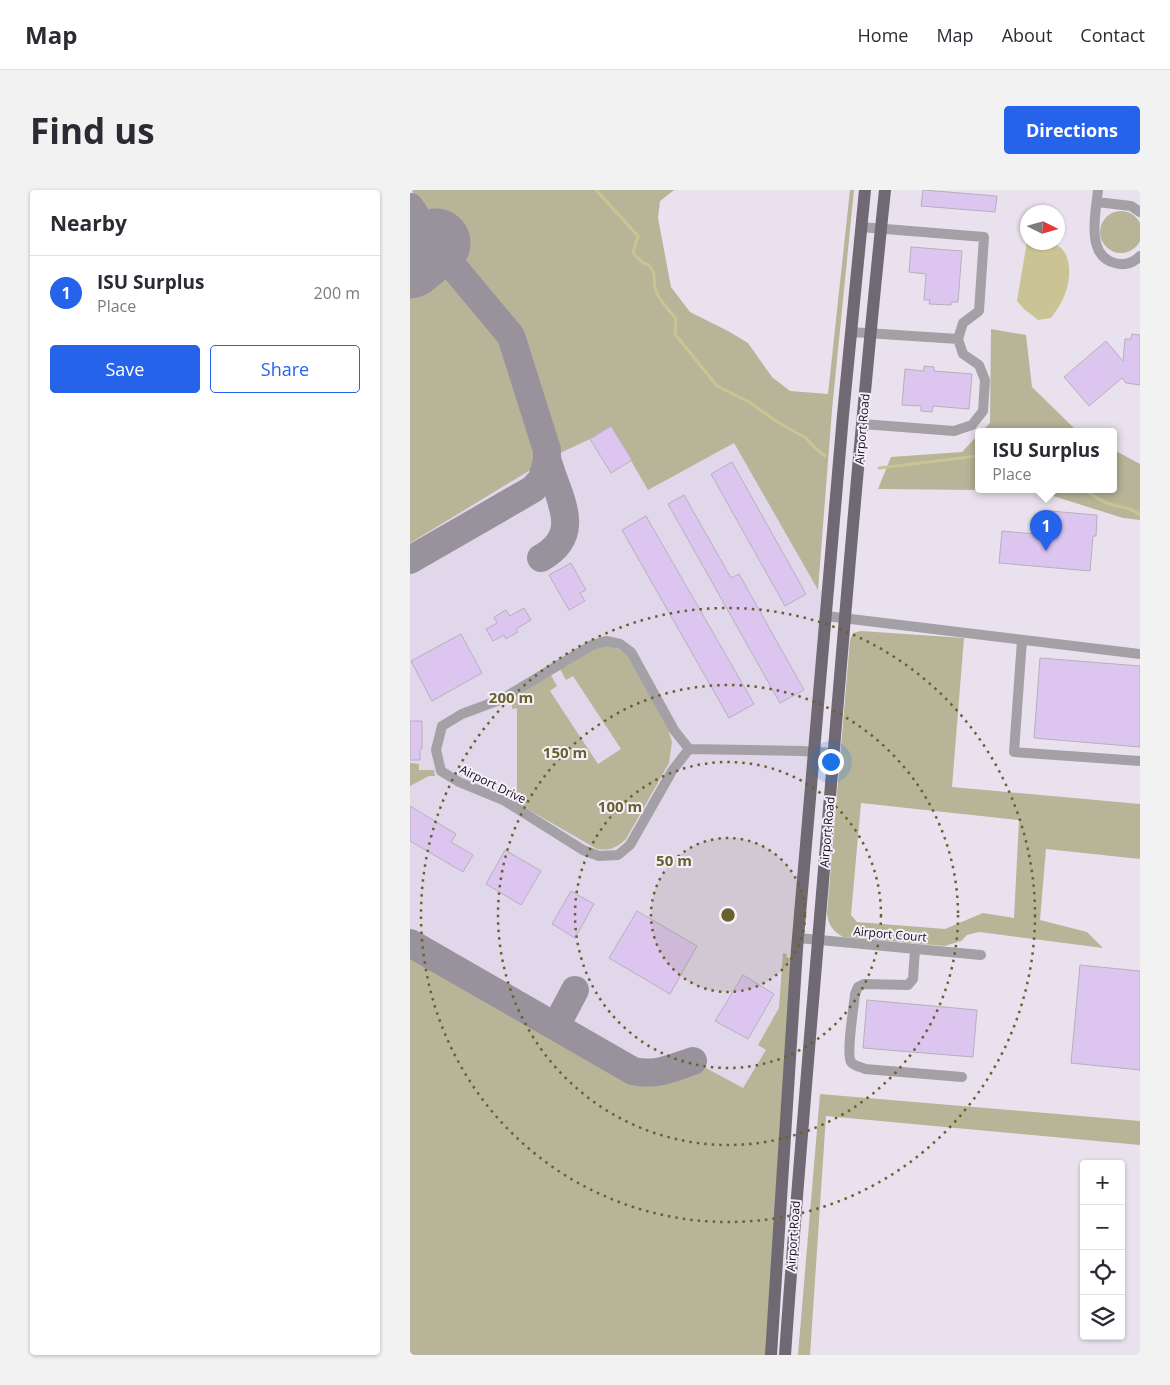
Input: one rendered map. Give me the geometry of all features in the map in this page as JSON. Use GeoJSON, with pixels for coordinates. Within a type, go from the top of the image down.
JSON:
{"type":"FeatureCollection","features":[{"type":"Feature","properties":{"kind":"main road","name":"Airport Road"},"geometry":{"type":"LineString","coordinates":[[771,1355],[798,938],[865,190]]}},
{"type":"Feature","properties":{"kind":"main road","name":"Airport Road"},"geometry":{"type":"LineString","coordinates":[[785,1355],[795,1213],[845,618],[870,334],[885,190]]}},
{"type":"Feature","properties":{"kind":"street"},"geometry":{"type":"LineString","coordinates":[[1098,190],[1094,237],[1096,246],[1106,259],[1114,263],[1124,264],[1133,262],[1140,256]]}},
{"type":"Feature","properties":{"kind":"street"},"geometry":{"type":"LineString","coordinates":[[1097,202],[1131,206],[1140,212]]}},
{"type":"Feature","properties":{"kind":"street"},"geometry":{"type":"LineString","coordinates":[[861,227],[984,236],[979,312],[963,323],[958,339],[963,354],[979,365],[985,380],[983,411],[972,426],[954,431],[862,424]]}},
{"type":"Feature","properties":{"kind":"street"},"geometry":{"type":"LineString","coordinates":[[851,332],[958,339]]}},
{"type":"Feature","properties":{"kind":"street"},"geometry":{"type":"LineString","coordinates":[[826,616],[1140,654]]}},
{"type":"Feature","properties":{"kind":"street"},"geometry":{"type":"LineString","coordinates":[[1022,640],[1014,752],[1140,761]]}},
{"type":"Feature","properties":{"kind":"street","name":"Airport Drive"},"geometry":{"type":"LineString","coordinates":[[606,641],[620,644],[631,652],[674,730],[689,749],[672,771],[630,845],[618,855],[599,856],[583,850],[505,801],[459,782],[441,771],[436,750],[442,726],[462,714],[502,699],[592,645],[606,641]]}},
{"type":"Feature","properties":{"kind":"street"},"geometry":{"type":"LineString","coordinates":[[689,749],[834,753]]}},
{"type":"Feature","properties":{"kind":"street","name":"Airport Court"},"geometry":{"type":"LineString","coordinates":[[798,938],[980,955]]}},
{"type":"Feature","properties":{"kind":"street"},"geometry":{"type":"LineString","coordinates":[[915,949],[913,980],[908,985],[864,984],[858,987],[855,994],[848,1052],[851,1062],[865,1069],[962,1077]]}},
{"type":"Feature","properties":{"kind":"shaded area"},"geometry":{"type":"Polygon","coordinates":[[[410,190],[674,190],[612,241],[824,504],[818,589],[822,590],[766,1355],[410,1355],[410,190]]]}},
{"type":"Feature","properties":{"kind":"shaded area"},"geometry":{"type":"Polygon","coordinates":[[[411,190],[674,190],[660,201],[658,218],[671,287],[690,312],[748,343],[772,377],[790,391],[828,394],[850,190],[854,190],[832,410],[818,590],[734,443],[648,490],[611,426],[590,439],[560,453],[519,328],[411,190]]]}},
{"type":"Feature","properties":{"kind":"shaded area"},"geometry":{"type":"Polygon","coordinates":[[[1121,211],[1136,217],[1142,232],[1136,247],[1121,253],[1106,247],[1100,232],[1106,217],[1121,211]]]}},
{"type":"Feature","properties":{"kind":"shaded area"},"geometry":{"type":"Polygon","coordinates":[[[1026,250],[1063,250],[1068,259],[1069,266],[1067,288],[1059,307],[1051,318],[1038,320],[1017,301],[1026,250]]]}},
{"type":"Feature","properties":{"kind":"shaded area"},"geometry":{"type":"Polygon","coordinates":[[[434,265],[451,275],[503,338],[538,449],[537,466],[410,543],[410,285],[434,265]]]}},
{"type":"Feature","properties":{"kind":"shaded area"},"geometry":{"type":"Polygon","coordinates":[[[991,329],[1026,335],[1032,387],[1074,428],[985,428],[990,423],[991,329]]]}},
{"type":"Feature","properties":{"kind":"shaded area"},"geometry":{"type":"Polygon","coordinates":[[[975,438],[975,490],[878,489],[891,457],[962,452],[975,438]]]}},
{"type":"Feature","properties":{"kind":"shaded area"},"geometry":{"type":"Polygon","coordinates":[[[1117,452],[1140,464],[1140,520],[1123,518],[1044,493],[1117,493],[1117,452]]]}},
{"type":"Feature","properties":{"kind":"shaded area"},"geometry":{"type":"Polygon","coordinates":[[[861,631],[964,638],[952,787],[1140,804],[1140,859],[1046,849],[1040,920],[1087,932],[1103,948],[979,932],[967,935],[961,941],[945,946],[843,937],[832,927],[827,913],[850,640],[853,633],[861,631]],[[861,803],[851,915],[857,922],[945,929],[983,913],[1014,918],[1019,820],[861,803]]]}},
{"type":"Feature","properties":{"kind":"shaded area"},"geometry":{"type":"Polygon","coordinates":[[[603,645],[627,654],[668,729],[672,742],[669,763],[626,839],[616,847],[606,850],[597,849],[510,799],[510,788],[517,790],[517,708],[512,709],[512,698],[551,675],[557,686],[550,691],[598,764],[621,749],[573,676],[566,680],[560,669],[603,645]]]}},
{"type":"Feature","properties":{"kind":"shaded area"},"geometry":{"type":"Polygon","coordinates":[[[410,763],[419,764],[419,770],[434,770],[435,776],[429,776],[410,786],[410,763]]]}},
{"type":"Feature","properties":{"kind":"shaded area"},"geometry":{"type":"Polygon","coordinates":[[[410,951],[630,1077],[656,1082],[706,1068],[743,1088],[766,1050],[758,1045],[779,1008],[783,953],[787,954],[786,957],[791,961],[766,1355],[410,1355],[410,951]]]}},
{"type":"Feature","properties":{"kind":"shaded area"},"geometry":{"type":"Polygon","coordinates":[[[820,1094],[1140,1121],[1140,1145],[826,1116],[810,1355],[798,1355],[820,1094]]]}},
{"type":"Feature","properties":{"kind":"building"},"geometry":{"type":"Polygon","coordinates":[[[923,190],[997,196],[995,212],[921,206],[923,190]]]}},
{"type":"Feature","properties":{"kind":"building"},"geometry":{"type":"Polygon","coordinates":[[[911,247],[962,251],[958,302],[951,302],[951,305],[929,304],[930,300],[924,300],[926,274],[909,272],[911,247]]]}},
{"type":"Feature","properties":{"kind":"building"},"geometry":{"type":"Polygon","coordinates":[[[1132,334],[1140,335],[1140,385],[1126,383],[1122,378],[1089,406],[1064,377],[1106,341],[1123,361],[1125,339],[1131,339],[1132,334]]]}},
{"type":"Feature","properties":{"kind":"building"},"geometry":{"type":"Polygon","coordinates":[[[924,366],[934,367],[934,371],[972,374],[969,409],[933,406],[932,412],[921,411],[921,406],[902,405],[905,369],[924,371],[924,366]]]}},
{"type":"Feature","properties":{"kind":"building"},"geometry":{"type":"Polygon","coordinates":[[[611,426],[632,460],[611,473],[590,439],[611,426]]]}},
{"type":"Feature","properties":{"kind":"building"},"geometry":{"type":"Polygon","coordinates":[[[732,462],[806,594],[785,606],[711,474],[732,462]]]}},
{"type":"Feature","properties":{"kind":"building"},"geometry":{"type":"Polygon","coordinates":[[[684,495],[731,578],[739,574],[804,690],[780,703],[668,504],[684,495]]]}},
{"type":"Feature","properties":{"kind":"building"},"geometry":{"type":"Polygon","coordinates":[[[1050,511],[1097,515],[1096,536],[1093,536],[1090,571],[999,563],[1002,531],[1048,535],[1050,511]]]}},
{"type":"Feature","properties":{"kind":"building"},"geometry":{"type":"Polygon","coordinates":[[[646,516],[754,704],[729,718],[622,530],[646,516]]]}},
{"type":"Feature","properties":{"kind":"building"},"geometry":{"type":"Polygon","coordinates":[[[571,563],[586,590],[580,593],[585,601],[569,610],[549,575],[571,563]]]}},
{"type":"Feature","properties":{"kind":"building"},"geometry":{"type":"Polygon","coordinates":[[[524,608],[531,620],[516,629],[518,632],[506,639],[504,635],[493,641],[486,629],[497,623],[494,617],[506,610],[510,616],[524,608]]]}},
{"type":"Feature","properties":{"kind":"building"},"geometry":{"type":"Polygon","coordinates":[[[461,634],[482,673],[432,701],[411,661],[461,634]]]}},
{"type":"Feature","properties":{"kind":"building"},"geometry":{"type":"Polygon","coordinates":[[[1040,658],[1140,666],[1140,747],[1034,738],[1040,658]]]}},
{"type":"Feature","properties":{"kind":"building"},"geometry":{"type":"Polygon","coordinates":[[[410,721],[422,721],[420,760],[410,760],[410,721]]]}},
{"type":"Feature","properties":{"kind":"building"},"geometry":{"type":"Polygon","coordinates":[[[410,806],[456,834],[451,842],[473,855],[463,872],[410,841],[410,806]]]}},
{"type":"Feature","properties":{"kind":"building"},"geometry":{"type":"Polygon","coordinates":[[[505,850],[541,871],[521,905],[486,884],[505,850]]]}},
{"type":"Feature","properties":{"kind":"building"},"geometry":{"type":"Polygon","coordinates":[[[571,891],[594,904],[575,938],[552,924],[571,891]]]}},
{"type":"Feature","properties":{"kind":"building"},"geometry":{"type":"Polygon","coordinates":[[[637,911],[697,946],[670,994],[609,958],[637,911]]]}},
{"type":"Feature","properties":{"kind":"building"},"geometry":{"type":"Polygon","coordinates":[[[1080,965],[1140,971],[1140,1070],[1071,1063],[1080,965]]]}},
{"type":"Feature","properties":{"kind":"building"},"geometry":{"type":"Polygon","coordinates":[[[743,975],[774,994],[748,1039],[715,1021],[743,975]]]}},
{"type":"Feature","properties":{"kind":"building"},"geometry":{"type":"Polygon","coordinates":[[[867,1000],[977,1010],[973,1057],[863,1048],[867,1000]]]}},
{"type":"Feature","properties":{"kind":"waterway"},"geometry":{"type":"LineString","coordinates":[[596,190],[638,236],[633,253],[644,264],[648,264],[653,271],[657,294],[676,319],[675,334],[717,386],[749,402],[776,421],[806,438],[825,456]]}},
{"type":"Feature","properties":{"kind":"waterway"},"geometry":{"type":"LineString","coordinates":[[879,468],[975,456]]}},
{"type":"Feature","properties":{"kind":"waterway"},"geometry":{"type":"LineString","coordinates":[[1090,493],[1104,502],[1129,509],[1140,515]]}},
{"type":"Feature","properties":{"kind":"taxiway"},"geometry":{"type":"LineString","coordinates":[[410,207],[420,225],[421,231],[418,258],[434,258],[451,264],[511,336],[547,450],[547,460],[542,479],[533,489],[410,560]]}},
{"type":"Feature","properties":{"kind":"taxiway"},"geometry":{"type":"LineString","coordinates":[[541,558],[555,548],[562,537],[565,525],[561,499],[547,458]]}},
{"type":"Feature","properties":{"kind":"taxiway"},"geometry":{"type":"LineString","coordinates":[[410,943],[633,1071],[657,1072],[693,1061]]}},
{"type":"Feature","properties":{"kind":"taxiway"},"geometry":{"type":"LineString","coordinates":[[556,1026],[575,990]]}},
{"type":"Feature","properties":{"kind":"runway"},"geometry":{"type":"LineString","coordinates":[[410,264],[436,243]]}},
{"type":"Feature","properties":{"kind":"place","name":"ISU Surplus"},"geometry":{"type":"Point","coordinates":[1046,551]}}]}
